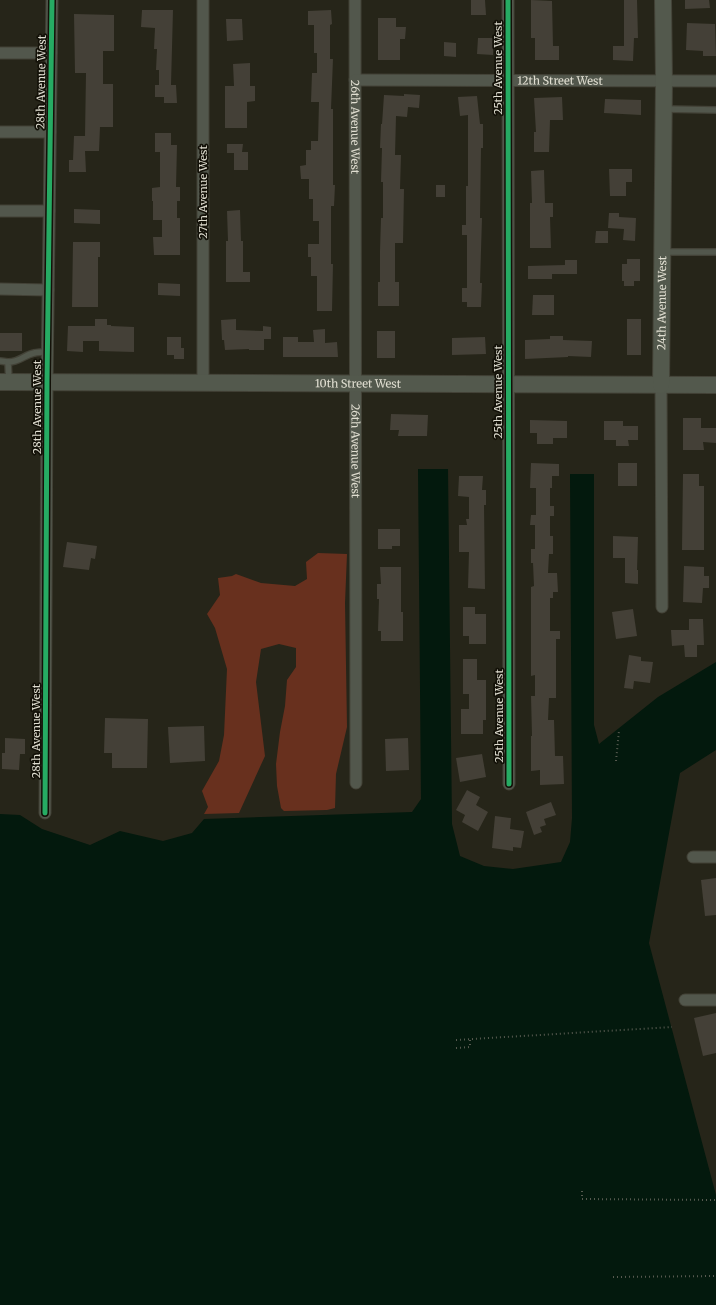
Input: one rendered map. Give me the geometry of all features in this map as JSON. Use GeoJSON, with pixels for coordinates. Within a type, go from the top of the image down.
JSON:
{"type":"FeatureCollection","features":[{"type":"Feature","properties":{"kind":"street","name":"28th Avenue West"},"geometry":{"type":"LineString","coordinates":[[45,813],[47,382],[52,0]]}},
{"type":"Feature","properties":{"kind":"street","name":"27th Avenue West"},"geometry":{"type":"LineString","coordinates":[[203,0],[203,383]]}},
{"type":"Feature","properties":{"kind":"street","name":"26th Avenue West"},"geometry":{"type":"LineString","coordinates":[[355,0],[356,783]]}},
{"type":"Feature","properties":{"kind":"street","name":"25th Avenue West"},"geometry":{"type":"LineString","coordinates":[[508,0],[509,784]]}},
{"type":"Feature","properties":{"kind":"street","name":"24th Avenue West"},"geometry":{"type":"LineString","coordinates":[[662,606],[661,385],[664,81],[663,0]]}},
{"type":"Feature","properties":{"kind":"street"},"geometry":{"type":"LineString","coordinates":[[0,53],[51,53]]}},
{"type":"Feature","properties":{"kind":"street","name":"12th Street West"},"geometry":{"type":"LineString","coordinates":[[355,80],[716,81]]}},
{"type":"Feature","properties":{"kind":"street"},"geometry":{"type":"LineString","coordinates":[[0,132],[50,132]]}},
{"type":"Feature","properties":{"kind":"street"},"geometry":{"type":"LineString","coordinates":[[0,211],[49,211]]}},
{"type":"Feature","properties":{"kind":"street"},"geometry":{"type":"LineString","coordinates":[[0,289],[48,290]]}},
{"type":"Feature","properties":{"kind":"street","name":"10th Street West"},"geometry":{"type":"LineString","coordinates":[[4,382],[716,385]]}},
{"type":"Feature","properties":{"kind":"street"},"geometry":{"type":"LineString","coordinates":[[693,857],[716,857]]}},
{"type":"Feature","properties":{"kind":"street"},"geometry":{"type":"LineString","coordinates":[[685,1000],[716,1000]]}},
{"type":"Feature","properties":{"kind":"lane"},"geometry":{"type":"LineString","coordinates":[[663,109],[716,110]]}},
{"type":"Feature","properties":{"kind":"lane"},"geometry":{"type":"LineString","coordinates":[[662,252],[716,252]]}},
{"type":"Feature","properties":{"kind":"lane"},"geometry":{"type":"LineString","coordinates":[[0,362],[14,362],[34,353],[48,352]]}},
{"type":"Feature","properties":{"kind":"lane"},"geometry":{"type":"LineString","coordinates":[[4,382],[8,362]]}},
{"type":"Feature","properties":{"kind":"path"},"geometry":{"type":"LineString","coordinates":[[616,761],[619,731]]}},
{"type":"Feature","properties":{"kind":"path"},"geometry":{"type":"LineString","coordinates":[[456,1040],[672,1027]]}},
{"type":"Feature","properties":{"kind":"path"},"geometry":{"type":"LineString","coordinates":[[456,1048],[470,1047],[470,1039]]}},
{"type":"Feature","properties":{"kind":"path"},"geometry":{"type":"LineString","coordinates":[[582,1191],[582,1199],[716,1200]]}},
{"type":"Feature","properties":{"kind":"path"},"geometry":{"type":"LineString","coordinates":[[613,1277],[716,1276]]}},
{"type":"Feature","properties":{"kind":"shaded area"},"geometry":{"type":"Polygon","coordinates":[[[418,469],[448,469],[452,824],[460,856],[484,866],[513,869],[561,862],[570,842],[572,818],[570,474],[594,474],[594,725],[599,744],[658,697],[716,662],[716,750],[680,773],[649,943],[716,1195],[716,1305],[0,1305],[0,814],[20,815],[42,829],[90,845],[120,831],[163,841],[192,833],[204,819],[412,812],[421,799],[418,469]]]}},
{"type":"Feature","properties":{"kind":"shaded area"},"geometry":{"type":"Polygon","coordinates":[[[318,553],[347,554],[345,603],[347,727],[336,774],[335,808],[327,810],[284,811],[281,808],[277,786],[276,764],[285,706],[287,680],[296,667],[296,648],[279,644],[261,649],[256,682],[265,756],[239,813],[204,814],[208,807],[202,791],[219,761],[224,735],[227,669],[215,628],[207,614],[220,595],[218,578],[236,574],[261,583],[295,586],[307,579],[306,562],[318,553]]]}},
{"type":"Feature","properties":{"kind":"building"},"geometry":{"type":"Polygon","coordinates":[[[471,0],[485,0],[486,15],[471,15],[471,0]]]}},
{"type":"Feature","properties":{"kind":"building"},"geometry":{"type":"Polygon","coordinates":[[[531,0],[552,1],[553,46],[559,46],[559,60],[535,60],[535,38],[531,38],[531,0]]]}},
{"type":"Feature","properties":{"kind":"building"},"geometry":{"type":"Polygon","coordinates":[[[624,0],[637,0],[638,38],[634,38],[633,61],[613,60],[613,46],[624,46],[624,0]]]}},
{"type":"Feature","properties":{"kind":"building"},"geometry":{"type":"Polygon","coordinates":[[[685,0],[709,0],[710,8],[685,9],[685,0]]]}},
{"type":"Feature","properties":{"kind":"building"},"geometry":{"type":"Polygon","coordinates":[[[142,10],[173,10],[171,85],[176,85],[177,103],[164,103],[164,97],[155,97],[155,85],[159,85],[159,70],[156,70],[157,49],[154,49],[155,28],[141,27],[142,10]]]}},
{"type":"Feature","properties":{"kind":"building"},"geometry":{"type":"Polygon","coordinates":[[[331,10],[332,24],[330,25],[330,59],[333,59],[331,109],[333,109],[333,185],[335,185],[334,206],[331,206],[331,264],[333,264],[332,311],[317,311],[317,276],[311,276],[311,257],[308,257],[308,244],[319,244],[319,221],[313,221],[313,199],[309,199],[309,179],[301,179],[300,166],[306,165],[306,150],[311,150],[311,141],[318,141],[319,102],[311,102],[312,73],[317,73],[317,53],[314,53],[314,25],[308,25],[308,11],[331,10]]]}},
{"type":"Feature","properties":{"kind":"building"},"geometry":{"type":"Polygon","coordinates":[[[74,14],[114,15],[114,51],[103,51],[103,84],[113,84],[113,127],[100,127],[99,151],[85,151],[86,172],[69,172],[69,160],[73,160],[74,136],[85,136],[86,73],[75,73],[74,14]]]}},
{"type":"Feature","properties":{"kind":"building"},"geometry":{"type":"Polygon","coordinates":[[[378,18],[396,18],[396,27],[406,27],[405,39],[400,39],[400,60],[378,60],[378,18]]]}},
{"type":"Feature","properties":{"kind":"building"},"geometry":{"type":"Polygon","coordinates":[[[226,19],[242,19],[243,40],[227,41],[226,19]]]}},
{"type":"Feature","properties":{"kind":"building"},"geometry":{"type":"Polygon","coordinates":[[[687,23],[715,24],[716,56],[703,56],[703,51],[686,50],[687,23]]]}},
{"type":"Feature","properties":{"kind":"building"},"geometry":{"type":"Polygon","coordinates":[[[478,38],[493,38],[493,55],[477,54],[478,38]]]}},
{"type":"Feature","properties":{"kind":"building"},"geometry":{"type":"Polygon","coordinates":[[[444,42],[456,43],[456,57],[444,56],[444,42]]]}},
{"type":"Feature","properties":{"kind":"building"},"geometry":{"type":"Polygon","coordinates":[[[250,63],[250,86],[255,86],[255,101],[247,102],[247,128],[225,128],[225,86],[234,86],[233,64],[250,63]]]}},
{"type":"Feature","properties":{"kind":"building"},"geometry":{"type":"Polygon","coordinates":[[[404,94],[420,95],[419,108],[408,107],[407,117],[396,116],[395,155],[401,155],[400,189],[404,189],[403,243],[395,243],[395,282],[399,282],[399,306],[378,306],[381,218],[383,218],[383,182],[381,182],[382,148],[380,148],[384,95],[404,96],[404,94]]]}},
{"type":"Feature","properties":{"kind":"building"},"geometry":{"type":"Polygon","coordinates":[[[477,96],[480,124],[483,124],[483,148],[481,148],[480,218],[482,218],[480,283],[482,283],[481,307],[467,307],[467,302],[462,302],[462,288],[467,288],[467,235],[462,235],[462,225],[466,225],[466,186],[468,186],[468,115],[460,116],[458,97],[477,96]]]}},
{"type":"Feature","properties":{"kind":"building"},"geometry":{"type":"Polygon","coordinates":[[[562,97],[563,120],[550,120],[549,152],[534,152],[534,132],[536,132],[534,98],[562,97]]]}},
{"type":"Feature","properties":{"kind":"building"},"geometry":{"type":"Polygon","coordinates":[[[605,99],[641,100],[641,115],[604,113],[605,99]]]}},
{"type":"Feature","properties":{"kind":"building"},"geometry":{"type":"Polygon","coordinates":[[[155,133],[171,133],[171,145],[177,145],[176,187],[180,187],[180,201],[177,201],[177,218],[180,218],[180,255],[154,255],[153,237],[162,237],[162,220],[153,220],[152,188],[160,187],[160,152],[155,152],[155,133]]]}},
{"type":"Feature","properties":{"kind":"building"},"geometry":{"type":"Polygon","coordinates":[[[227,144],[243,144],[242,152],[248,152],[248,170],[234,170],[234,153],[227,153],[227,144]]]}},
{"type":"Feature","properties":{"kind":"building"},"geometry":{"type":"Polygon","coordinates":[[[609,169],[632,169],[632,182],[626,182],[626,196],[610,196],[609,169]]]}},
{"type":"Feature","properties":{"kind":"building"},"geometry":{"type":"Polygon","coordinates":[[[544,170],[545,203],[553,203],[553,217],[550,217],[551,248],[530,248],[530,203],[532,203],[531,171],[544,170]]]}},
{"type":"Feature","properties":{"kind":"building"},"geometry":{"type":"Polygon","coordinates":[[[436,185],[445,185],[445,197],[436,197],[436,185]]]}},
{"type":"Feature","properties":{"kind":"building"},"geometry":{"type":"Polygon","coordinates":[[[74,209],[100,210],[100,224],[74,223],[74,209]]]}},
{"type":"Feature","properties":{"kind":"building"},"geometry":{"type":"Polygon","coordinates":[[[240,210],[241,241],[243,241],[243,272],[250,272],[250,282],[226,282],[226,241],[228,241],[227,211],[240,210]]]}},
{"type":"Feature","properties":{"kind":"building"},"geometry":{"type":"Polygon","coordinates":[[[609,213],[619,213],[619,217],[636,218],[635,241],[623,240],[624,229],[608,228],[609,213]]]}},
{"type":"Feature","properties":{"kind":"building"},"geometry":{"type":"Polygon","coordinates":[[[596,231],[608,231],[608,243],[595,243],[596,231]]]}},
{"type":"Feature","properties":{"kind":"building"},"geometry":{"type":"Polygon","coordinates":[[[73,242],[100,242],[100,257],[98,257],[98,307],[72,307],[73,242]]]}},
{"type":"Feature","properties":{"kind":"building"},"geometry":{"type":"Polygon","coordinates":[[[627,259],[640,259],[640,281],[634,281],[634,286],[624,286],[624,281],[622,281],[622,264],[627,264],[627,259]]]}},
{"type":"Feature","properties":{"kind":"building"},"geometry":{"type":"Polygon","coordinates":[[[565,260],[577,260],[577,274],[552,274],[552,279],[528,279],[528,266],[565,265],[565,260]]]}},
{"type":"Feature","properties":{"kind":"building"},"geometry":{"type":"Polygon","coordinates":[[[158,283],[180,284],[180,296],[158,295],[158,283]]]}},
{"type":"Feature","properties":{"kind":"building"},"geometry":{"type":"Polygon","coordinates":[[[533,295],[554,295],[554,315],[532,315],[533,295]]]}},
{"type":"Feature","properties":{"kind":"building"},"geometry":{"type":"Polygon","coordinates":[[[95,319],[107,319],[107,325],[111,326],[134,327],[134,352],[99,351],[99,341],[83,341],[83,352],[67,351],[68,326],[95,326],[95,319]]]}},
{"type":"Feature","properties":{"kind":"building"},"geometry":{"type":"Polygon","coordinates":[[[236,319],[236,330],[263,331],[263,326],[271,327],[271,339],[264,339],[264,350],[225,350],[224,340],[222,340],[221,320],[236,319]]]}},
{"type":"Feature","properties":{"kind":"building"},"geometry":{"type":"Polygon","coordinates":[[[627,319],[641,319],[641,355],[627,355],[627,319]]]}},
{"type":"Feature","properties":{"kind":"building"},"geometry":{"type":"Polygon","coordinates":[[[325,329],[325,343],[337,342],[338,357],[283,357],[283,337],[298,337],[298,342],[314,342],[313,330],[325,329]]]}},
{"type":"Feature","properties":{"kind":"building"},"geometry":{"type":"Polygon","coordinates":[[[377,331],[395,331],[395,358],[377,358],[377,331]]]}},
{"type":"Feature","properties":{"kind":"building"},"geometry":{"type":"Polygon","coordinates":[[[0,333],[22,333],[22,351],[0,351],[0,333]]]}},
{"type":"Feature","properties":{"kind":"building"},"geometry":{"type":"Polygon","coordinates":[[[550,336],[563,336],[563,340],[592,341],[591,357],[568,356],[525,359],[525,340],[550,339],[550,336]]]}},
{"type":"Feature","properties":{"kind":"building"},"geometry":{"type":"Polygon","coordinates":[[[167,337],[181,337],[181,348],[184,348],[184,359],[174,359],[174,355],[167,355],[167,337]]]}},
{"type":"Feature","properties":{"kind":"building"},"geometry":{"type":"Polygon","coordinates":[[[485,337],[486,354],[452,355],[452,338],[485,337]]]}},
{"type":"Feature","properties":{"kind":"building"},"geometry":{"type":"Polygon","coordinates":[[[391,414],[428,415],[427,436],[398,436],[399,430],[390,430],[391,414]]]}},
{"type":"Feature","properties":{"kind":"building"},"geometry":{"type":"Polygon","coordinates":[[[683,418],[701,418],[701,428],[716,428],[716,443],[703,442],[704,450],[683,450],[683,418]]]}},
{"type":"Feature","properties":{"kind":"building"},"geometry":{"type":"Polygon","coordinates":[[[530,420],[567,421],[567,438],[553,438],[553,444],[537,444],[537,433],[530,433],[530,420]]]}},
{"type":"Feature","properties":{"kind":"building"},"geometry":{"type":"Polygon","coordinates":[[[604,421],[623,421],[623,426],[638,426],[638,440],[628,440],[629,446],[616,446],[616,440],[604,440],[604,421]]]}},
{"type":"Feature","properties":{"kind":"building"},"geometry":{"type":"Polygon","coordinates":[[[531,463],[559,464],[559,476],[552,476],[552,488],[550,488],[550,506],[554,506],[554,516],[550,516],[550,536],[553,536],[553,554],[549,554],[548,573],[557,573],[558,592],[553,592],[553,598],[550,598],[550,631],[560,631],[560,639],[556,639],[556,698],[549,698],[548,720],[554,720],[555,756],[563,756],[564,784],[540,785],[540,770],[531,771],[531,696],[535,696],[535,675],[531,676],[531,587],[534,586],[531,549],[535,549],[535,525],[530,525],[531,515],[536,515],[536,488],[530,488],[531,463]]]}},
{"type":"Feature","properties":{"kind":"building"},"geometry":{"type":"Polygon","coordinates":[[[618,463],[637,463],[637,486],[618,486],[618,463]]]}},
{"type":"Feature","properties":{"kind":"building"},"geometry":{"type":"Polygon","coordinates":[[[683,474],[699,474],[699,486],[704,486],[704,550],[682,550],[683,474]]]}},
{"type":"Feature","properties":{"kind":"building"},"geometry":{"type":"Polygon","coordinates":[[[459,476],[483,476],[482,490],[486,490],[486,505],[484,505],[485,589],[468,588],[469,552],[459,552],[459,525],[467,525],[466,519],[469,519],[469,497],[458,496],[459,476]]]}},
{"type":"Feature","properties":{"kind":"building"},"geometry":{"type":"Polygon","coordinates":[[[378,529],[400,529],[400,546],[392,546],[392,549],[378,549],[378,529]]]}},
{"type":"Feature","properties":{"kind":"building"},"geometry":{"type":"Polygon","coordinates":[[[613,536],[638,537],[638,584],[625,583],[625,558],[613,558],[613,536]]]}},
{"type":"Feature","properties":{"kind":"building"},"geometry":{"type":"Polygon","coordinates":[[[67,542],[97,546],[95,559],[91,558],[89,570],[63,567],[67,542]]]}},
{"type":"Feature","properties":{"kind":"building"},"geometry":{"type":"Polygon","coordinates":[[[684,566],[704,567],[704,576],[709,576],[709,588],[703,588],[702,603],[683,602],[684,566]]]}},
{"type":"Feature","properties":{"kind":"building"},"geometry":{"type":"Polygon","coordinates":[[[380,567],[401,567],[401,612],[403,612],[403,641],[381,641],[381,631],[378,631],[379,599],[377,599],[377,584],[381,584],[380,567]]]}},
{"type":"Feature","properties":{"kind":"building"},"geometry":{"type":"Polygon","coordinates":[[[463,607],[475,607],[475,614],[486,614],[486,644],[469,644],[469,636],[463,636],[463,607]]]}},
{"type":"Feature","properties":{"kind":"building"},"geometry":{"type":"Polygon","coordinates":[[[633,609],[637,636],[616,639],[612,612],[633,609]]]}},
{"type":"Feature","properties":{"kind":"building"},"geometry":{"type":"Polygon","coordinates":[[[689,619],[703,619],[704,645],[697,645],[697,657],[685,657],[684,645],[672,646],[671,630],[689,630],[689,619]]]}},
{"type":"Feature","properties":{"kind":"building"},"geometry":{"type":"Polygon","coordinates":[[[629,655],[641,657],[641,661],[653,662],[650,683],[634,681],[633,689],[624,688],[629,655]]]}},
{"type":"Feature","properties":{"kind":"building"},"geometry":{"type":"Polygon","coordinates":[[[463,659],[477,659],[477,680],[486,680],[486,720],[483,720],[483,734],[461,734],[461,709],[469,709],[469,694],[463,694],[463,659]]]}},
{"type":"Feature","properties":{"kind":"building"},"geometry":{"type":"Polygon","coordinates":[[[105,718],[148,719],[147,768],[112,768],[112,753],[104,753],[105,718]]]}},
{"type":"Feature","properties":{"kind":"building"},"geometry":{"type":"Polygon","coordinates":[[[204,726],[205,761],[170,763],[168,727],[204,726]]]}},
{"type":"Feature","properties":{"kind":"building"},"geometry":{"type":"Polygon","coordinates":[[[5,738],[25,739],[25,754],[20,754],[19,770],[2,769],[2,753],[5,753],[5,738]]]}},
{"type":"Feature","properties":{"kind":"building"},"geometry":{"type":"Polygon","coordinates":[[[408,738],[409,770],[386,771],[385,739],[408,738]]]}},
{"type":"Feature","properties":{"kind":"building"},"geometry":{"type":"Polygon","coordinates":[[[482,754],[486,777],[460,782],[456,758],[482,754]]]}},
{"type":"Feature","properties":{"kind":"building"},"geometry":{"type":"Polygon","coordinates":[[[467,790],[480,797],[476,805],[488,812],[478,831],[462,822],[465,815],[456,810],[467,790]]]}},
{"type":"Feature","properties":{"kind":"building"},"geometry":{"type":"Polygon","coordinates":[[[551,802],[556,815],[544,819],[546,825],[540,827],[542,832],[534,835],[526,812],[551,802]]]}},
{"type":"Feature","properties":{"kind":"building"},"geometry":{"type":"Polygon","coordinates":[[[495,816],[511,818],[510,829],[524,831],[521,848],[513,847],[513,851],[492,848],[495,816]]]}},
{"type":"Feature","properties":{"kind":"building"},"geometry":{"type":"Polygon","coordinates":[[[716,878],[716,915],[705,916],[701,880],[716,878]]]}},
{"type":"Feature","properties":{"kind":"building"},"geometry":{"type":"Polygon","coordinates":[[[716,1013],[716,1053],[703,1056],[694,1018],[716,1013]]]}},
{"type":"Feature","properties":{"kind":"cycle path"},"geometry":{"type":"LineString","coordinates":[[45,813],[47,382],[52,0]]}},
{"type":"Feature","properties":{"kind":"cycle path"},"geometry":{"type":"LineString","coordinates":[[508,0],[509,784]]}}]}
